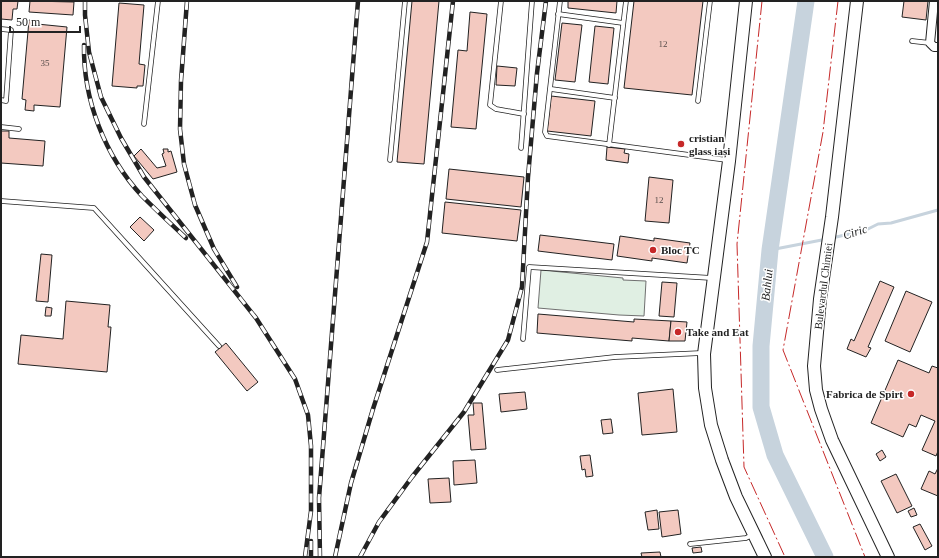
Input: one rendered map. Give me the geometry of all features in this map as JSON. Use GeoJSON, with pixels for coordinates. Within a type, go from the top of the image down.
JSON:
{"type":"FeatureCollection","features":[{"type":"Feature","properties":{"kind":"street"},"geometry":{"type":"LineString","coordinates":[[746,1],[729,161],[704,354],[705,388],[711,425],[722,460],[736,496],[765,557]]}},
{"type":"Feature","properties":{"kind":"street","name":"Bulevardul Chimiei"},"geometry":{"type":"LineString","coordinates":[[857,1],[832,217],[820,299],[814,366],[816,390],[832,440],[888,557]]}},
{"type":"Feature","properties":{"kind":"street"},"geometry":{"type":"LineString","coordinates":[[934,1],[930,43],[934,47],[938,47]]}},
{"type":"Feature","properties":{"kind":"lane"},"geometry":{"type":"LineString","coordinates":[[144,124],[158,1]]}},
{"type":"Feature","properties":{"kind":"lane"},"geometry":{"type":"LineString","coordinates":[[390,160],[405,1]]}},
{"type":"Feature","properties":{"kind":"lane"},"geometry":{"type":"LineString","coordinates":[[501,1],[490,105],[496,109],[524,114]]}},
{"type":"Feature","properties":{"kind":"lane"},"geometry":{"type":"LineString","coordinates":[[521,148],[532,1]]}},
{"type":"Feature","properties":{"kind":"lane"},"geometry":{"type":"LineString","coordinates":[[560,1],[545,132],[547,136],[729,161]]}},
{"type":"Feature","properties":{"kind":"lane"},"geometry":{"type":"LineString","coordinates":[[609,145],[626,1]]}},
{"type":"Feature","properties":{"kind":"lane"},"geometry":{"type":"LineString","coordinates":[[698,101],[710,1]]}},
{"type":"Feature","properties":{"kind":"lane"},"geometry":{"type":"LineString","coordinates":[[558,14],[623,24]]}},
{"type":"Feature","properties":{"kind":"lane"},"geometry":{"type":"LineString","coordinates":[[1,29],[11,30],[6,101],[1,100]]}},
{"type":"Feature","properties":{"kind":"lane"},"geometry":{"type":"LineString","coordinates":[[912,41],[930,43]]}},
{"type":"Feature","properties":{"kind":"lane"},"geometry":{"type":"LineString","coordinates":[[551,89],[615,98]]}},
{"type":"Feature","properties":{"kind":"lane"},"geometry":{"type":"LineString","coordinates":[[1,127],[18,129]]}},
{"type":"Feature","properties":{"kind":"lane"},"geometry":{"type":"LineString","coordinates":[[1,201],[94,208],[219,346]]}},
{"type":"Feature","properties":{"kind":"lane"},"geometry":{"type":"LineString","coordinates":[[523,339],[529,267],[714,278]]}},
{"type":"Feature","properties":{"kind":"lane"},"geometry":{"type":"LineString","coordinates":[[497,370],[615,357],[704,354]]}},
{"type":"Feature","properties":{"kind":"lane"},"geometry":{"type":"LineString","coordinates":[[690,544],[746,538],[754,534]]}},
{"type":"Feature","properties":{"kind":"green space"},"geometry":{"type":"Polygon","coordinates":[[[541,270],[623,278],[623,280],[646,281],[644,316],[538,308],[541,270]]]}},
{"type":"Feature","properties":{"kind":"building"},"geometry":{"type":"Polygon","coordinates":[[[1,1],[18,1],[17,9],[13,9],[12,20],[1,19],[1,1]]]}},
{"type":"Feature","properties":{"kind":"building"},"geometry":{"type":"Polygon","coordinates":[[[30,1],[74,2],[73,15],[29,12],[30,1]]]}},
{"type":"Feature","properties":{"kind":"building"},"geometry":{"type":"Polygon","coordinates":[[[412,1],[439,1],[424,164],[397,162],[412,1]]]}},
{"type":"Feature","properties":{"kind":"building"},"geometry":{"type":"Polygon","coordinates":[[[568,1],[617,1],[616,13],[568,8],[568,1]]]}},
{"type":"Feature","properties":{"kind":"building"},"geometry":{"type":"Polygon","coordinates":[[[634,1],[703,1],[692,95],[624,88],[634,1]]]}},
{"type":"Feature","properties":{"kind":"building"},"geometry":{"type":"Polygon","coordinates":[[[904,1],[928,1],[926,20],[902,17],[904,1]]]}},
{"type":"Feature","properties":{"kind":"building"},"geometry":{"type":"Polygon","coordinates":[[[119,3],[144,5],[139,64],[145,65],[143,86],[137,86],[137,88],[112,86],[119,3]]]}},
{"type":"Feature","properties":{"kind":"building"},"geometry":{"type":"Polygon","coordinates":[[[470,12],[487,14],[476,129],[451,127],[458,50],[467,51],[470,12]]]}},
{"type":"Feature","properties":{"kind":"building"},"geometry":{"type":"Polygon","coordinates":[[[29,20],[37,20],[37,24],[67,27],[60,107],[34,105],[34,111],[25,110],[26,100],[22,99],[29,20]]]}},
{"type":"Feature","properties":{"kind":"building"},"geometry":{"type":"Polygon","coordinates":[[[562,23],[582,25],[575,82],[555,80],[562,23]]]}},
{"type":"Feature","properties":{"kind":"building"},"geometry":{"type":"Polygon","coordinates":[[[595,26],[614,28],[608,84],[589,82],[595,26]]]}},
{"type":"Feature","properties":{"kind":"building"},"geometry":{"type":"Polygon","coordinates":[[[497,66],[517,68],[515,86],[496,85],[497,66]]]}},
{"type":"Feature","properties":{"kind":"building"},"geometry":{"type":"Polygon","coordinates":[[[551,96],[595,101],[591,136],[547,131],[551,96]]]}},
{"type":"Feature","properties":{"kind":"building"},"geometry":{"type":"Polygon","coordinates":[[[1,131],[9,131],[9,138],[45,141],[43,166],[1,163],[1,131]]]}},
{"type":"Feature","properties":{"kind":"building"},"geometry":{"type":"Polygon","coordinates":[[[607,147],[625,149],[624,153],[629,154],[628,163],[606,160],[607,147]]]}},
{"type":"Feature","properties":{"kind":"building"},"geometry":{"type":"Polygon","coordinates":[[[141,149],[157,168],[166,166],[162,154],[164,153],[163,149],[168,149],[168,152],[171,151],[177,172],[153,179],[134,156],[141,149]]]}},
{"type":"Feature","properties":{"kind":"building"},"geometry":{"type":"Polygon","coordinates":[[[449,169],[524,177],[521,207],[446,199],[449,169]]]}},
{"type":"Feature","properties":{"kind":"building"},"geometry":{"type":"Polygon","coordinates":[[[649,177],[673,180],[669,223],[645,221],[649,177]]]}},
{"type":"Feature","properties":{"kind":"building"},"geometry":{"type":"Polygon","coordinates":[[[445,202],[521,210],[517,241],[442,233],[445,202]]]}},
{"type":"Feature","properties":{"kind":"building"},"geometry":{"type":"Polygon","coordinates":[[[140,217],[154,230],[144,241],[130,227],[140,217]]]}},
{"type":"Feature","properties":{"kind":"building"},"geometry":{"type":"Polygon","coordinates":[[[540,235],[614,244],[612,260],[538,251],[540,235]]]}},
{"type":"Feature","properties":{"kind":"building","name":"Bloc TC"},"geometry":{"type":"Polygon","coordinates":[[[620,236],[654,241],[654,238],[690,243],[687,263],[652,258],[652,261],[617,256],[620,236]]]}},
{"type":"Feature","properties":{"kind":"building"},"geometry":{"type":"Polygon","coordinates":[[[41,254],[52,255],[48,302],[36,301],[41,254]]]}},
{"type":"Feature","properties":{"kind":"building"},"geometry":{"type":"Polygon","coordinates":[[[880,281],[894,287],[868,347],[871,348],[866,357],[847,349],[851,339],[854,341],[880,281]]]}},
{"type":"Feature","properties":{"kind":"building"},"geometry":{"type":"Polygon","coordinates":[[[662,282],[677,283],[674,317],[659,316],[662,282]]]}},
{"type":"Feature","properties":{"kind":"building"},"geometry":{"type":"Polygon","coordinates":[[[906,291],[932,302],[910,352],[885,341],[906,291]]]}},
{"type":"Feature","properties":{"kind":"building"},"geometry":{"type":"Polygon","coordinates":[[[66,301],[110,305],[108,327],[111,327],[107,372],[18,364],[21,335],[63,339],[66,301]]]}},
{"type":"Feature","properties":{"kind":"building"},"geometry":{"type":"Polygon","coordinates":[[[46,307],[52,308],[51,316],[45,316],[46,307]]]}},
{"type":"Feature","properties":{"kind":"building"},"geometry":{"type":"Polygon","coordinates":[[[538,314],[634,322],[634,319],[671,321],[669,341],[632,338],[632,341],[537,333],[538,314]]]}},
{"type":"Feature","properties":{"kind":"building","name":"Take and Eat"},"geometry":{"type":"Polygon","coordinates":[[[671,321],[687,322],[685,341],[669,341],[671,321]]]}},
{"type":"Feature","properties":{"kind":"building"},"geometry":{"type":"Polygon","coordinates":[[[226,343],[258,382],[247,391],[215,352],[226,343]]]}},
{"type":"Feature","properties":{"kind":"building","name":"Fabrica de Spirt"},"geometry":{"type":"Polygon","coordinates":[[[898,360],[929,373],[932,366],[938,368],[938,451],[936,456],[922,450],[935,421],[921,415],[916,427],[909,424],[903,437],[871,423],[898,360]]]}},
{"type":"Feature","properties":{"kind":"building"},"geometry":{"type":"Polygon","coordinates":[[[673,389],[677,432],[642,435],[638,393],[673,389]]]}},
{"type":"Feature","properties":{"kind":"building"},"geometry":{"type":"Polygon","coordinates":[[[525,392],[527,409],[501,412],[499,394],[525,392]]]}},
{"type":"Feature","properties":{"kind":"building"},"geometry":{"type":"Polygon","coordinates":[[[473,403],[482,403],[486,449],[471,450],[468,415],[474,415],[473,403]]]}},
{"type":"Feature","properties":{"kind":"building"},"geometry":{"type":"Polygon","coordinates":[[[611,419],[613,433],[603,434],[601,420],[611,419]]]}},
{"type":"Feature","properties":{"kind":"building"},"geometry":{"type":"Polygon","coordinates":[[[882,450],[886,457],[880,461],[876,454],[882,450]]]}},
{"type":"Feature","properties":{"kind":"building"},"geometry":{"type":"Polygon","coordinates":[[[590,455],[593,476],[586,477],[585,469],[582,470],[580,456],[590,455]]]}},
{"type":"Feature","properties":{"kind":"building"},"geometry":{"type":"Polygon","coordinates":[[[475,460],[477,483],[454,485],[453,461],[475,460]]]}},
{"type":"Feature","properties":{"kind":"building"},"geometry":{"type":"Polygon","coordinates":[[[938,468],[938,496],[921,489],[929,471],[935,474],[938,468]]]}},
{"type":"Feature","properties":{"kind":"building"},"geometry":{"type":"Polygon","coordinates":[[[896,474],[912,506],[897,513],[881,481],[896,474]]]}},
{"type":"Feature","properties":{"kind":"building"},"geometry":{"type":"Polygon","coordinates":[[[449,478],[451,502],[430,503],[428,479],[449,478]]]}},
{"type":"Feature","properties":{"kind":"building"},"geometry":{"type":"Polygon","coordinates":[[[914,508],[917,515],[911,517],[908,511],[914,508]]]}},
{"type":"Feature","properties":{"kind":"building"},"geometry":{"type":"Polygon","coordinates":[[[657,510],[659,529],[648,530],[645,512],[657,510]]]}},
{"type":"Feature","properties":{"kind":"building"},"geometry":{"type":"Polygon","coordinates":[[[678,510],[681,534],[662,537],[659,512],[678,510]]]}},
{"type":"Feature","properties":{"kind":"building"},"geometry":{"type":"Polygon","coordinates":[[[920,524],[932,546],[925,550],[913,527],[920,524]]]}},
{"type":"Feature","properties":{"kind":"building"},"geometry":{"type":"Polygon","coordinates":[[[701,547],[702,552],[693,553],[692,548],[701,547]]]}},
{"type":"Feature","properties":{"kind":"building"},"geometry":{"type":"Polygon","coordinates":[[[660,552],[661,557],[642,557],[641,553],[660,552]]]}},
{"type":"Feature","properties":{"kind":"waterway","name":"Bahlui"},"geometry":{"type":"LineString","coordinates":[[806,1],[770,250],[761,346],[761,407],[775,455],[825,557]]}},
{"type":"Feature","properties":{"kind":"waterway","name":"Ciric"},"geometry":{"type":"LineString","coordinates":[[832,238],[866,230],[878,224],[891,223],[938,210]]}},
{"type":"Feature","properties":{"kind":"waterway","name":"Ciric"},"geometry":{"type":"LineString","coordinates":[[770,250],[827,239]]}},
{"type":"Feature","properties":{"kind":"railway"},"geometry":{"type":"LineString","coordinates":[[85,1],[89,52],[101,97],[121,138],[144,177],[256,318],[295,379],[308,415],[311,446],[311,511],[305,557]]}},
{"type":"Feature","properties":{"kind":"railway"},"geometry":{"type":"LineString","coordinates":[[187,1],[181,81],[180,129],[184,164],[195,205],[214,249],[237,287]]}},
{"type":"Feature","properties":{"kind":"railway"},"geometry":{"type":"LineString","coordinates":[[320,557],[319,498],[358,1]]}},
{"type":"Feature","properties":{"kind":"railway"},"geometry":{"type":"LineString","coordinates":[[335,557],[351,483],[373,409],[427,242],[453,1]]}},
{"type":"Feature","properties":{"kind":"railway"},"geometry":{"type":"LineString","coordinates":[[360,557],[379,522],[412,477],[464,412],[508,340],[522,287],[528,177],[537,73],[546,1]]}},
{"type":"Feature","properties":{"kind":"railway"},"geometry":{"type":"LineString","coordinates":[[84,45],[87,86],[92,106],[107,145],[117,163],[142,196],[186,238]]}},
{"type":"Feature","properties":{"kind":"railway"},"geometry":{"type":"LineString","coordinates":[[311,541],[311,557]]}},
{"type":"Feature","properties":{"kind":"power"},"geometry":{"type":"LineString","coordinates":[[762,1],[737,244],[744,467],[785,557]]}},
{"type":"Feature","properties":{"kind":"power"},"geometry":{"type":"LineString","coordinates":[[838,1],[823,132],[783,350],[865,557]]}},
{"type":"Feature","properties":{"kind":"place","name":"cristian glass iași"},"geometry":{"type":"Point","coordinates":[681,144]}},
{"type":"Feature","properties":{"kind":"place","name":"Bloc TC"},"geometry":{"type":"Point","coordinates":[653,250]}},
{"type":"Feature","properties":{"kind":"place","name":"Take and Eat"},"geometry":{"type":"Point","coordinates":[678,332]}},
{"type":"Feature","properties":{"kind":"place","name":"Fabrica de Spirt"},"geometry":{"type":"Point","coordinates":[911,394]}}]}
